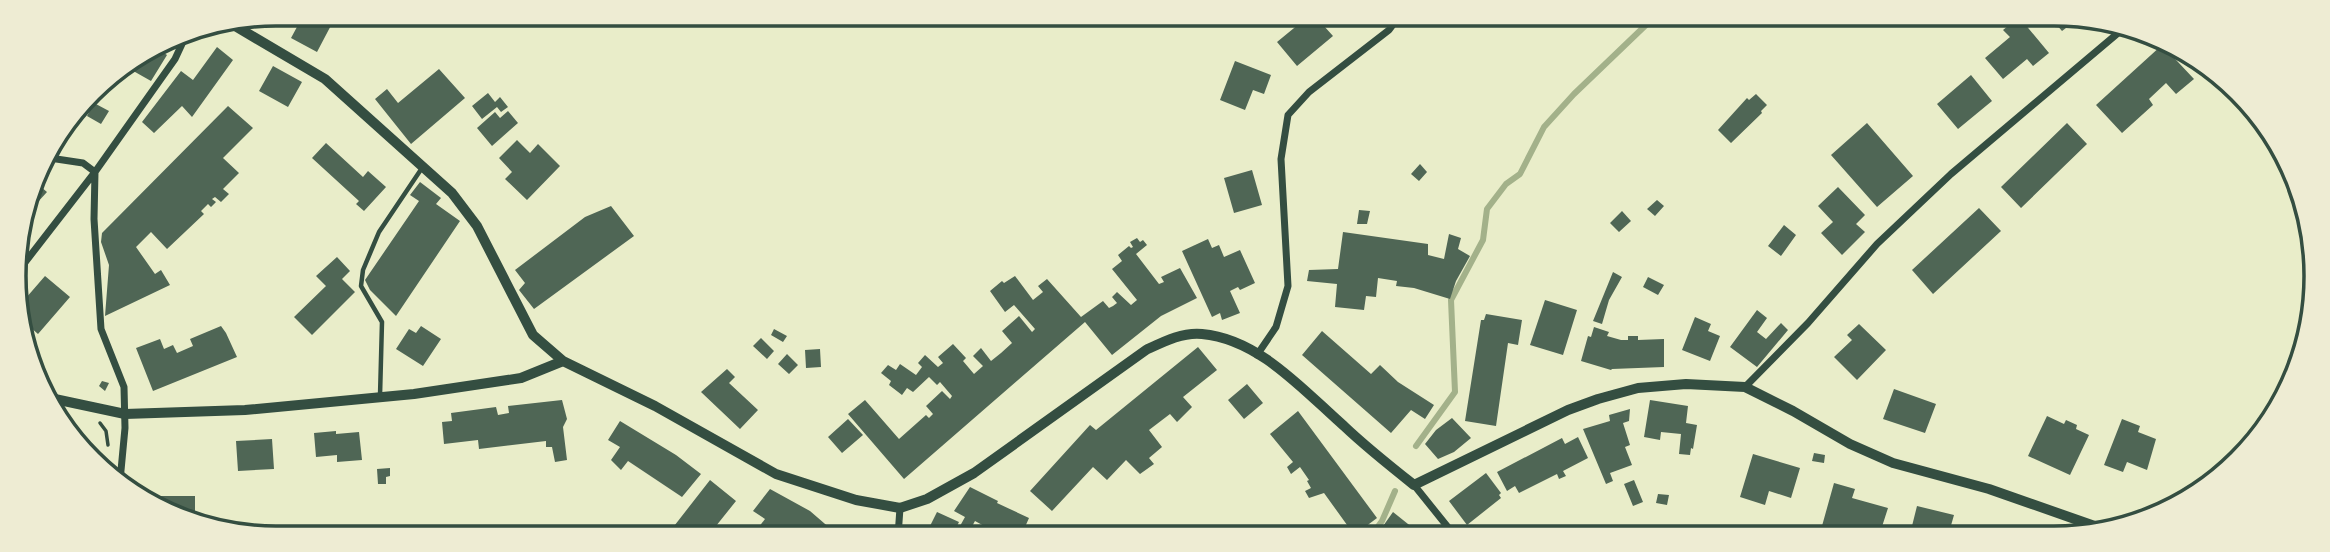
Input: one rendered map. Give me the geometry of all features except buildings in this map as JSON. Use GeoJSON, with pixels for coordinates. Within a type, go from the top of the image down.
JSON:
{"type":"FeatureCollection","features":[{"type":"Feature","properties":{"kind":"street"},"geometry":{"type":"LineString","coordinates":[[1257,355],[1276,327],[1288,286],[1281,159],[1288,115],[1310,92],[1392,26]]}},
{"type":"Feature","properties":{"kind":"street"},"geometry":{"type":"LineString","coordinates":[[240,29],[325,79],[452,193],[477,226],[533,335],[563,361],[655,406],[776,474],[856,500],[900,508],[927,499],[974,473],[1146,350],[1166,340],[1199,334],[1234,342],[1279,368],[1377,456],[1414,485],[1447,526]]}},
{"type":"Feature","properties":{"kind":"street"},"geometry":{"type":"LineString","coordinates":[[1745,387],[1808,323],[1877,244],[1942,182],[2117,35]]}},
{"type":"Feature","properties":{"kind":"street"},"geometry":{"type":"LineString","coordinates":[[27,260],[95,172],[182,45]]}},
{"type":"Feature","properties":{"kind":"street"},"geometry":{"type":"LineString","coordinates":[[56,159],[83,163],[95,172]]}},
{"type":"Feature","properties":{"kind":"street"},"geometry":{"type":"LineString","coordinates":[[95,172],[94,219],[100,318],[124,387],[121,471]]}},
{"type":"Feature","properties":{"kind":"street"},"geometry":{"type":"LineString","coordinates":[[59,400],[125,414],[244,410],[380,397],[521,378],[563,361]]}},
{"type":"Feature","properties":{"kind":"street"},"geometry":{"type":"LineString","coordinates":[[1414,485],[1568,410],[1598,399],[1638,388],[1686,384],[1745,387],[1850,444],[1893,463],[1989,489],[2088,524]]}},
{"type":"Feature","properties":{"kind":"street"},"geometry":{"type":"LineString","coordinates":[[899,526],[900,508]]}},
{"type":"Feature","properties":{"kind":"lane"},"geometry":{"type":"LineString","coordinates":[[380,397],[382,322],[361,286],[363,270],[379,232],[423,167]]}},
{"type":"Feature","properties":{"kind":"path"},"geometry":{"type":"LineString","coordinates":[[93,419],[106,431],[109,450]]}},
{"type":"Feature","properties":{"kind":"waterway"},"geometry":{"type":"LineString","coordinates":[[1416,446],[1455,392],[1451,300],[1483,240],[1487,209],[1506,184],[1520,174],[1544,127],[1574,94],[1645,26]]}},
{"type":"Feature","properties":{"kind":"waterway"},"geometry":{"type":"LineString","coordinates":[[1378,526],[1395,491]]}}]}
